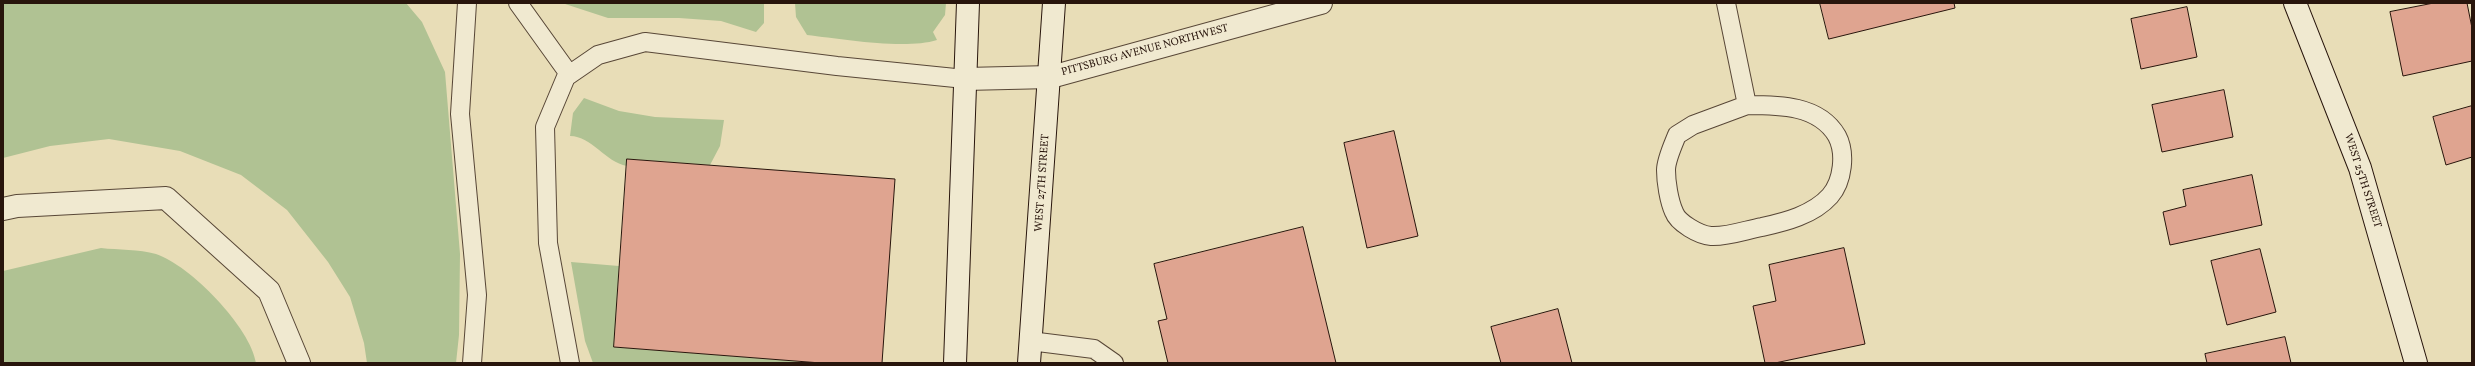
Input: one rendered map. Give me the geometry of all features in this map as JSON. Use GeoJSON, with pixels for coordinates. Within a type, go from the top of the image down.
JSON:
{"type":"FeatureCollection","features":[{"type":"Feature","properties":{"kind":"street"},"geometry":{"type":"LineString","coordinates":[[955,363],[968,3]]}},
{"type":"Feature","properties":{"kind":"street","name":"WEST 27TH STREET"},"geometry":{"type":"LineString","coordinates":[[1029,363],[1051,77],[1054,3]]}},
{"type":"Feature","properties":{"kind":"street","name":"PITTSBURG AVENUE NORTHWEST"},"geometry":{"type":"LineString","coordinates":[[965,79],[1051,77],[1321,3]]}},
{"type":"Feature","properties":{"kind":"street","name":"WEST 25TH STREET"},"geometry":{"type":"LineString","coordinates":[[2294,3],[2360,168],[2416,363]]}},
{"type":"Feature","properties":{"kind":"street"},"geometry":{"type":"LineString","coordinates":[[3,209],[17,206],[166,198],[269,291],[299,363]]}},
{"type":"Feature","properties":{"kind":"lane"},"geometry":{"type":"LineString","coordinates":[[467,3],[460,114],[477,295],[472,363]]}},
{"type":"Feature","properties":{"kind":"lane"},"geometry":{"type":"LineString","coordinates":[[518,3],[569,74]]}},
{"type":"Feature","properties":{"kind":"lane"},"geometry":{"type":"LineString","coordinates":[[1726,3],[1747,105]]}},
{"type":"Feature","properties":{"kind":"lane"},"geometry":{"type":"LineString","coordinates":[[570,363],[548,243],[545,127],[566,77],[569,74],[598,55],[645,42],[837,66],[965,79]]}},
{"type":"Feature","properties":{"kind":"lane"},"geometry":{"type":"LineString","coordinates":[[1747,105],[1784,105],[1813,114],[1832,127],[1842,145],[1843,159],[1839,176],[1830,196],[1811,211],[1783,222],[1710,236],[1687,227],[1674,213],[1666,169],[1677,135],[1693,125],[1747,105]]}},
{"type":"Feature","properties":{"kind":"lane"},"geometry":{"type":"LineString","coordinates":[[1030,341],[1094,349],[1114,363]]}},
{"type":"Feature","properties":{"kind":"green space"},"geometry":{"type":"Polygon","coordinates":[[[3,3],[406,3],[422,22],[445,72],[460,254],[459,335],[456,363],[367,363],[364,343],[350,297],[328,262],[287,210],[241,175],[180,151],[109,139],[50,146],[3,158],[3,3]]]}},
{"type":"Feature","properties":{"kind":"green space"},"geometry":{"type":"Polygon","coordinates":[[[562,3],[764,3],[764,23],[756,32],[721,21],[679,18],[608,18],[562,3]]]}},
{"type":"Feature","properties":{"kind":"green space"},"geometry":{"type":"Polygon","coordinates":[[[795,3],[946,3],[945,15],[933,32],[937,40],[924,43],[891,44],[807,35],[796,17],[795,3]]]}},
{"type":"Feature","properties":{"kind":"green space"},"geometry":{"type":"Polygon","coordinates":[[[584,98],[619,111],[655,117],[724,120],[720,146],[710,165],[628,159],[627,166],[619,164],[585,140],[570,136],[573,113],[584,98]]]}},
{"type":"Feature","properties":{"kind":"green space"},"geometry":{"type":"Polygon","coordinates":[[[101,248],[149,252],[170,260],[185,271],[201,284],[231,316],[252,349],[256,363],[3,363],[3,271],[101,248]]]}},
{"type":"Feature","properties":{"kind":"green space"},"geometry":{"type":"Polygon","coordinates":[[[571,262],[619,266],[614,347],[821,363],[593,363],[585,341],[571,262]]]}},
{"type":"Feature","properties":{"kind":"building"},"geometry":{"type":"Polygon","coordinates":[[[1820,3],[1954,3],[1955,8],[1829,39],[1820,3]]]}},
{"type":"Feature","properties":{"kind":"building"},"geometry":{"type":"Polygon","coordinates":[[[2434,3],[2467,3],[2472,28],[2472,61],[2403,76],[2390,12],[2434,3]]]}},
{"type":"Feature","properties":{"kind":"building"},"geometry":{"type":"Polygon","coordinates":[[[2187,7],[2197,57],[2141,69],[2131,19],[2187,7]]]}},
{"type":"Feature","properties":{"kind":"building"},"geometry":{"type":"Polygon","coordinates":[[[2224,90],[2233,137],[2162,152],[2152,105],[2224,90]]]}},
{"type":"Feature","properties":{"kind":"building"},"geometry":{"type":"Polygon","coordinates":[[[2472,106],[2472,157],[2446,165],[2433,117],[2472,106]]]}},
{"type":"Feature","properties":{"kind":"building"},"geometry":{"type":"Polygon","coordinates":[[[1394,131],[1418,236],[1367,248],[1344,143],[1394,131]]]}},
{"type":"Feature","properties":{"kind":"building"},"geometry":{"type":"Polygon","coordinates":[[[627,159],[895,179],[882,363],[821,363],[614,347],[627,159]]]}},
{"type":"Feature","properties":{"kind":"building"},"geometry":{"type":"Polygon","coordinates":[[[2252,175],[2262,225],[2170,245],[2163,212],[2186,206],[2183,190],[2252,175]]]}},
{"type":"Feature","properties":{"kind":"building"},"geometry":{"type":"Polygon","coordinates":[[[1303,227],[1336,363],[1168,363],[1158,321],[1167,319],[1154,264],[1303,227]]]}},
{"type":"Feature","properties":{"kind":"building"},"geometry":{"type":"Polygon","coordinates":[[[1844,248],[1865,344],[1775,363],[1765,363],[1753,306],[1776,301],[1769,265],[1844,248]]]}},
{"type":"Feature","properties":{"kind":"building"},"geometry":{"type":"Polygon","coordinates":[[[2260,249],[2276,312],[2227,325],[2211,261],[2260,249]]]}},
{"type":"Feature","properties":{"kind":"building"},"geometry":{"type":"Polygon","coordinates":[[[1558,309],[1572,363],[1501,363],[1491,327],[1558,309]]]}},
{"type":"Feature","properties":{"kind":"building"},"geometry":{"type":"Polygon","coordinates":[[[2285,337],[2291,363],[2207,363],[2205,354],[2285,337]]]}}]}
